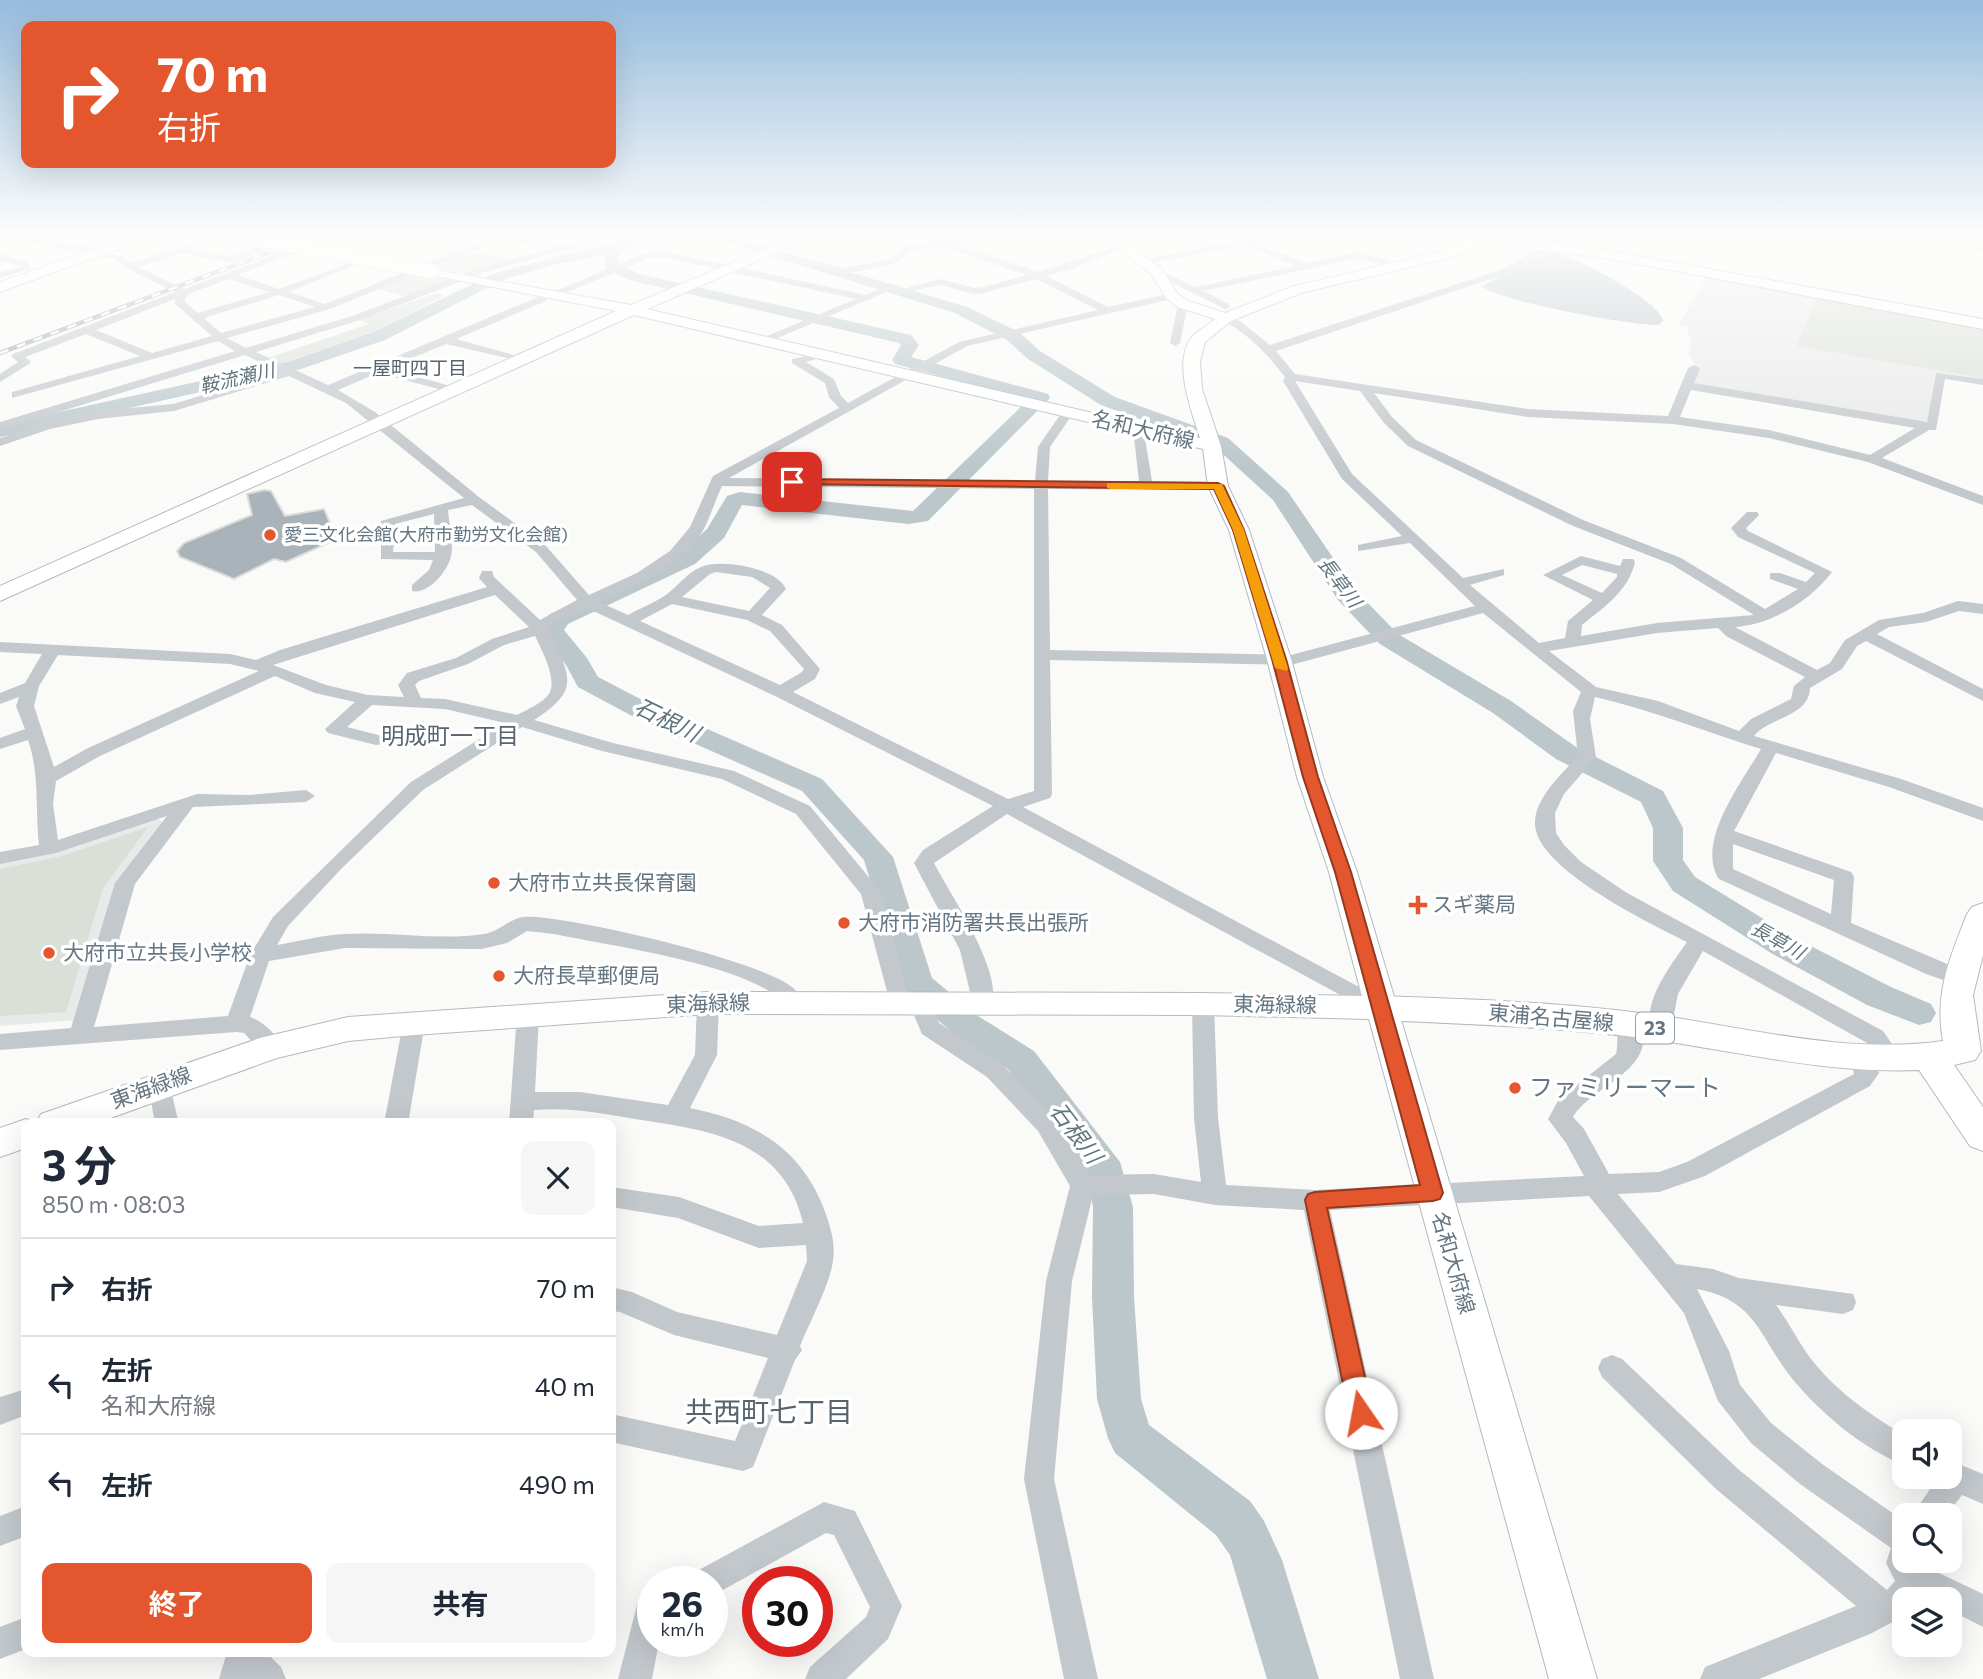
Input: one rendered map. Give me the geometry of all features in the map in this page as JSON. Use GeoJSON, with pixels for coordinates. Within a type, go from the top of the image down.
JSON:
{"type":"FeatureCollection","features":[{"type":"Feature","properties":{"kind":"main road"},"geometry":{"type":"LineString","coordinates":[[0,594],[629,311]]}},
{"type":"Feature","properties":{"kind":"main road","name":"名和大府線"},"geometry":{"type":"LineString","coordinates":[[638,311],[1139,429],[1210,438],[1218,486],[1239,530],[1279,659],[1310,777],[1343,872],[1379,1008],[1573,1679]]}},
{"type":"Feature","properties":{"kind":"main road"},"geometry":{"type":"LineString","coordinates":[[1915,311],[1983,324]]}},
{"type":"Feature","properties":{"kind":"main road"},"geometry":{"type":"LineString","coordinates":[[1210,438],[1193,389],[1192,362],[1198,340],[1226,312]]}},
{"type":"Feature","properties":{"kind":"main road"},"geometry":{"type":"LineString","coordinates":[[1983,914],[1958,977],[1954,1002],[1959,1052],[1983,1136]]}},
{"type":"Feature","properties":{"kind":"main road","name":"東海緑線"},"geometry":{"type":"LineString","coordinates":[[69,1118],[272,1047],[348,1029],[414,1023],[708,1003],[1203,1004],[1379,1008]]}},
{"type":"Feature","properties":{"kind":"main road","name":"東浦名古屋線"},"geometry":{"type":"LineString","coordinates":[[1379,1008],[1539,1015],[1875,1057],[1959,1052]]}},
{"type":"Feature","properties":{"kind":"main road"},"geometry":{"type":"LineString","coordinates":[[0,1143],[21,1135]]}},
{"type":"Feature","properties":{"kind":"street"},"geometry":{"type":"LineString","coordinates":[[0,379],[25,362],[17,356],[136,311]]}},
{"type":"Feature","properties":{"kind":"street"},"geometry":{"type":"LineString","coordinates":[[189,311],[244,352],[350,400],[474,500],[541,549],[593,604],[781,692],[1007,806],[1379,1008]]}},
{"type":"Feature","properties":{"kind":"street"},"geometry":{"type":"LineString","coordinates":[[195,317],[214,311]]}},
{"type":"Feature","properties":{"kind":"street"},"geometry":{"type":"LineString","coordinates":[[16,396],[219,335],[309,311]]}},
{"type":"Feature","properties":{"kind":"street"},"geometry":{"type":"LineString","coordinates":[[338,311],[356,318]]}},
{"type":"Feature","properties":{"kind":"street"},"geometry":{"type":"LineString","coordinates":[[0,426],[374,311]]}},
{"type":"Feature","properties":{"kind":"street"},"geometry":{"type":"LineString","coordinates":[[327,390],[511,311]]}},
{"type":"Feature","properties":{"kind":"street"},"geometry":{"type":"LineString","coordinates":[[766,340],[837,311]]}},
{"type":"Feature","properties":{"kind":"street"},"geometry":{"type":"LineString","coordinates":[[415,702],[406,685],[412,677],[462,661],[498,642],[540,629],[548,620],[593,604],[675,554],[697,528],[715,482],[963,344],[1101,311]]}},
{"type":"Feature","properties":{"kind":"street"},"geometry":{"type":"LineString","coordinates":[[1175,343],[1177,311]]}},
{"type":"Feature","properties":{"kind":"street"},"geometry":{"type":"LineString","coordinates":[[1270,349],[1384,311]]}},
{"type":"Feature","properties":{"kind":"street"},"geometry":{"type":"LineString","coordinates":[[1226,312],[1270,349],[1291,377],[1528,413],[1674,420],[1769,434],[1872,458],[1983,501]]}},
{"type":"Feature","properties":{"kind":"street"},"geometry":{"type":"LineString","coordinates":[[87,330],[149,356]]}},
{"type":"Feature","properties":{"kind":"street"},"geometry":{"type":"LineString","coordinates":[[442,339],[520,360]]}},
{"type":"Feature","properties":{"kind":"street"},"geometry":{"type":"LineString","coordinates":[[822,354],[796,361],[830,381],[835,397],[846,408]]}},
{"type":"Feature","properties":{"kind":"street"},"geometry":{"type":"LineString","coordinates":[[375,368],[453,391]]}},
{"type":"Feature","properties":{"kind":"street"},"geometry":{"type":"LineString","coordinates":[[1674,420],[1694,368]]}},
{"type":"Feature","properties":{"kind":"street"},"geometry":{"type":"LineString","coordinates":[[0,442],[47,426],[99,415],[174,407],[286,373]]}},
{"type":"Feature","properties":{"kind":"street"},"geometry":{"type":"LineString","coordinates":[[1689,386],[1932,427],[1940,375],[1983,382]]}},
{"type":"Feature","properties":{"kind":"street"},"geometry":{"type":"LineString","coordinates":[[1291,377],[1289,381],[1339,467],[1410,540],[1486,608],[1590,691],[1652,705],[1743,739],[1895,783],[1983,815]]}},
{"type":"Feature","properties":{"kind":"street"},"geometry":{"type":"LineString","coordinates":[[0,387],[23,402],[51,410]]}},
{"type":"Feature","properties":{"kind":"street"},"geometry":{"type":"LineString","coordinates":[[1363,387],[1388,420],[1412,443],[1578,523],[1676,561],[1761,613]]}},
{"type":"Feature","properties":{"kind":"street"},"geometry":{"type":"LineString","coordinates":[[975,1003],[984,985],[977,961],[923,863],[930,854],[1007,806],[1043,794],[1041,485],[1044,447],[1059,410]]}},
{"type":"Feature","properties":{"kind":"street"},"geometry":{"type":"LineString","coordinates":[[1872,458],[1927,426]]}},
{"type":"Feature","properties":{"kind":"street"},"geometry":{"type":"LineString","coordinates":[[1139,429],[1146,486]]}},
{"type":"Feature","properties":{"kind":"street"},"geometry":{"type":"LineString","coordinates":[[715,482],[1218,486]]}},
{"type":"Feature","properties":{"kind":"street"},"geometry":{"type":"LineString","coordinates":[[444,556],[386,556],[388,522],[474,500]]}},
{"type":"Feature","properties":{"kind":"street"},"geometry":{"type":"LineString","coordinates":[[417,588],[431,579],[444,556],[441,509]]}},
{"type":"Feature","properties":{"kind":"street"},"geometry":{"type":"LineString","coordinates":[[1536,648],[1657,628],[1755,621],[1808,588],[1830,568],[1743,534],[1738,528],[1752,515]]}},
{"type":"Feature","properties":{"kind":"street"},"geometry":{"type":"LineString","coordinates":[[1363,548],[1410,540]]}},
{"type":"Feature","properties":{"kind":"street"},"geometry":{"type":"LineString","coordinates":[[1573,642],[1574,624],[1614,592],[1625,572],[1626,564],[1640,548]]}},
{"type":"Feature","properties":{"kind":"street"},"geometry":{"type":"LineString","coordinates":[[1603,599],[1550,575],[1581,560],[1625,572]]}},
{"type":"Feature","properties":{"kind":"street"},"geometry":{"type":"LineString","coordinates":[[630,620],[670,599],[705,570],[755,573],[775,582],[778,589],[752,617]]}},
{"type":"Feature","properties":{"kind":"street"},"geometry":{"type":"LineString","coordinates":[[1461,583],[1499,572]]}},
{"type":"Feature","properties":{"kind":"street"},"geometry":{"type":"LineString","coordinates":[[236,1024],[261,955],[280,922],[375,823],[426,779],[558,695],[560,684],[552,655],[540,629],[486,578],[487,574]]}},
{"type":"Feature","properties":{"kind":"street"},"geometry":{"type":"LineString","coordinates":[[1775,576],[1808,588]]}},
{"type":"Feature","properties":{"kind":"street"},"geometry":{"type":"LineString","coordinates":[[257,666],[286,653],[498,589]]}},
{"type":"Feature","properties":{"kind":"street"},"geometry":{"type":"LineString","coordinates":[[670,599],[752,617],[776,628],[812,669],[809,675],[781,692]]}},
{"type":"Feature","properties":{"kind":"street"},"geometry":{"type":"LineString","coordinates":[[1743,739],[1765,716],[1786,712],[1800,699],[1802,686],[1836,666],[1851,643],[1885,623],[1926,617],[1958,606],[1983,609]]}},
{"type":"Feature","properties":{"kind":"street"},"geometry":{"type":"LineString","coordinates":[[1044,654],[1291,660],[1486,608]]}},
{"type":"Feature","properties":{"kind":"street"},"geometry":{"type":"LineString","coordinates":[[1722,624],[1732,634],[1817,677]]}},
{"type":"Feature","properties":{"kind":"street"},"geometry":{"type":"LineString","coordinates":[[1865,634],[1983,696]]}},
{"type":"Feature","properties":{"kind":"street"},"geometry":{"type":"LineString","coordinates":[[0,647],[230,659],[275,670],[321,689],[368,700],[445,704],[728,775],[803,810],[871,892],[914,1004],[930,1028],[995,1071],[1046,1124],[1083,1185],[1059,1281],[1039,1479],[1081,1679]]}},
{"type":"Feature","properties":{"kind":"street"},"geometry":{"type":"LineString","coordinates":[[49,849],[44,804],[47,778],[25,706],[31,686],[51,651]]}},
{"type":"Feature","properties":{"kind":"street"},"geometry":{"type":"LineString","coordinates":[[47,778],[94,752],[275,670]]}},
{"type":"Feature","properties":{"kind":"street"},"geometry":{"type":"LineString","coordinates":[[0,699],[31,686]]}},
{"type":"Feature","properties":{"kind":"street"},"geometry":{"type":"LineString","coordinates":[[1083,1185],[1154,1184],[1215,1195],[1315,1200],[1659,1182],[1696,1169],[1862,1080],[1875,1057],[1874,1037],[1700,940],[1622,900],[1556,848],[1545,832],[1545,816],[1549,804],[1583,762],[1588,742],[1580,726],[1585,699],[1590,691]]}},
{"type":"Feature","properties":{"kind":"street"},"geometry":{"type":"LineString","coordinates":[[368,700],[334,729],[376,740]]}},
{"type":"Feature","properties":{"kind":"street"},"geometry":{"type":"LineString","coordinates":[[0,744],[34,732]]}},
{"type":"Feature","properties":{"kind":"street"},"geometry":{"type":"LineString","coordinates":[[1771,747],[1724,834],[1722,868],[1726,874],[1934,969],[1958,977]]}},
{"type":"Feature","properties":{"kind":"street"},"geometry":{"type":"LineString","coordinates":[[0,858],[49,849],[187,803],[306,796]]}},
{"type":"Feature","properties":{"kind":"street"},"geometry":{"type":"LineString","coordinates":[[81,1034],[125,883],[187,803]]}},
{"type":"Feature","properties":{"kind":"street"},"geometry":{"type":"LineString","coordinates":[[1724,834],[1844,877],[1840,925]]}},
{"type":"Feature","properties":{"kind":"street"},"geometry":{"type":"LineString","coordinates":[[261,955],[345,942],[482,942],[500,938],[524,924],[567,930],[747,971],[780,984],[786,992],[785,1003]]}},
{"type":"Feature","properties":{"kind":"street"},"geometry":{"type":"LineString","coordinates":[[1700,940],[1668,992],[1660,1013],[1633,1042],[1624,1062],[1567,1105],[1560,1119],[1574,1136],[1598,1184],[1701,1315],[1728,1392],[1761,1433],[1811,1474],[1892,1531]]}},
{"type":"Feature","properties":{"kind":"street"},"geometry":{"type":"LineString","coordinates":[[675,1115],[706,1055],[708,1003]]}},
{"type":"Feature","properties":{"kind":"street"},"geometry":{"type":"LineString","coordinates":[[1203,1004],[1206,1118],[1215,1195]]}},
{"type":"Feature","properties":{"kind":"street"},"geometry":{"type":"LineString","coordinates":[[528,1014],[522,1113],[557,1097],[675,1115],[732,1128],[757,1140],[783,1161],[813,1208],[819,1233],[820,1261],[788,1350],[743,1457],[616,1429]]}},
{"type":"Feature","properties":{"kind":"street"},"geometry":{"type":"LineString","coordinates":[[397,1118],[414,1023]]}},
{"type":"Feature","properties":{"kind":"street"},"geometry":{"type":"LineString","coordinates":[[0,1042],[236,1024],[250,1025],[272,1047]]}},
{"type":"Feature","properties":{"kind":"street"},"geometry":{"type":"LineString","coordinates":[[160,1084],[166,1118]]}},
{"type":"Feature","properties":{"kind":"street"},"geometry":{"type":"LineString","coordinates":[[616,1198],[679,1208],[759,1237],[819,1233]]}},
{"type":"Feature","properties":{"kind":"street"},"geometry":{"type":"LineString","coordinates":[[1315,1200],[1418,1679]]}},
{"type":"Feature","properties":{"kind":"street"},"geometry":{"type":"LineString","coordinates":[[1669,1275],[1711,1279],[1740,1289],[1843,1302]]}},
{"type":"Feature","properties":{"kind":"street"},"geometry":{"type":"LineString","coordinates":[[1740,1289],[1766,1312],[1796,1362],[1822,1391],[1862,1426],[1892,1444]]}},
{"type":"Feature","properties":{"kind":"street"},"geometry":{"type":"LineString","coordinates":[[616,1299],[674,1323],[788,1350]]}},
{"type":"Feature","properties":{"kind":"street"},"geometry":{"type":"LineString","coordinates":[[1612,1368],[1727,1479],[1883,1607]]}},
{"type":"Feature","properties":{"kind":"street"},"geometry":{"type":"LineString","coordinates":[[0,1411],[21,1404]]}},
{"type":"Feature","properties":{"kind":"street"},"geometry":{"type":"LineString","coordinates":[[1940,1503],[1963,1480]]}},
{"type":"Feature","properties":{"kind":"street"},"geometry":{"type":"LineString","coordinates":[[728,1571],[824,1517],[844,1522],[886,1606],[877,1628],[822,1679]]}},
{"type":"Feature","properties":{"kind":"street"},"geometry":{"type":"LineString","coordinates":[[0,1531],[21,1523]]}},
{"type":"Feature","properties":{"kind":"street"},"geometry":{"type":"LineString","coordinates":[[1717,1679],[1859,1623],[1883,1607],[1900,1601],[1908,1573]]}},
{"type":"Feature","properties":{"kind":"street"},"geometry":{"type":"LineString","coordinates":[[1916,1573],[1983,1611]]}},
{"type":"Feature","properties":{"kind":"street"},"geometry":{"type":"LineString","coordinates":[[0,1643],[21,1635]]}},
{"type":"Feature","properties":{"kind":"street"},"geometry":{"type":"LineString","coordinates":[[236,1679],[242,1657]]}},
{"type":"Feature","properties":{"kind":"street"},"geometry":{"type":"LineString","coordinates":[[248,1657],[269,1679]]}},
{"type":"Feature","properties":{"kind":"street"},"geometry":{"type":"LineString","coordinates":[[635,1679],[640,1657]]}},
{"type":"Feature","properties":{"kind":"shaded area"},"geometry":{"type":"Polygon","coordinates":[[[384,311],[413,311],[372,332],[280,364],[268,358],[369,324],[359,320],[384,311]]]}},
{"type":"Feature","properties":{"kind":"shaded area"},"geometry":{"type":"Polygon","coordinates":[[[1564,311],[1657,311],[1663,321],[1659,325],[1645,324],[1564,311]]]}},
{"type":"Feature","properties":{"kind":"shaded area"},"geometry":{"type":"Polygon","coordinates":[[[1686,311],[1900,311],[1983,327],[1983,381],[1936,373],[1927,421],[1911,422],[1700,386],[1693,383],[1697,368],[1689,353],[1691,344],[1687,327],[1678,325],[1686,311]]]}},
{"type":"Feature","properties":{"kind":"shaded area"},"geometry":{"type":"Polygon","coordinates":[[[1811,311],[1891,311],[1983,329],[1983,378],[1797,346],[1811,311]]]}},
{"type":"Feature","properties":{"kind":"shaded area","name":"大府市立共長小学校"},"geometry":{"type":"Polygon","coordinates":[[[155,818],[164,822],[117,886],[78,1020],[0,1026],[0,863],[59,852],[155,818]]]}},
{"type":"Feature","properties":{"kind":"shaded area","name":"大府市立共長小学校"},"geometry":{"type":"Polygon","coordinates":[[[148,827],[103,888],[66,1012],[0,1016],[0,869],[62,856],[148,827]]]}},
{"type":"Feature","properties":{"kind":"building","name":"愛三文化会館(大府市勤労文化会館)"},"geometry":{"type":"Polygon","coordinates":[[[271,491],[285,516],[324,509],[337,539],[286,562],[274,559],[234,579],[180,557],[177,551],[184,543],[252,515],[247,494],[271,491]]]}},
{"type":"Feature","properties":{"kind":"waterway","name":"鞍流瀬川"},"geometry":{"type":"LineString","coordinates":[[0,431],[292,366],[379,336],[429,311]]}},
{"type":"Feature","properties":{"kind":"waterway","name":"石根川"},"geometry":{"type":"LineString","coordinates":[[784,311],[905,339],[910,345],[901,360],[1041,398],[920,516],[908,518],[740,498],[734,500],[716,533],[687,559],[559,619],[553,624],[552,631],[578,663],[587,682],[641,710],[812,785],[878,857],[917,984],[966,1025],[1021,1060],[1106,1173],[1113,1207],[1113,1297],[1119,1399],[1131,1438],[1233,1518],[1247,1538],[1258,1560],[1293,1679]]}},
{"type":"Feature","properties":{"kind":"waterway","name":"長草川"},"geometry":{"type":"LineString","coordinates":[[964,311],[1013,336],[1034,355],[1108,401],[1221,442],[1281,496],[1346,595],[1389,639],[1502,707],[1566,753],[1653,797],[1668,828],[1668,861],[1684,884],[1718,908],[1782,945],[1879,996],[1919,1013]]}},
{"type":"Feature","properties":{"kind":"railway"},"geometry":{"type":"LineString","coordinates":[[0,353],[111,311]]}},
{"type":"Feature","properties":{"kind":"slow traffic"},"geometry":{"type":"LineString","coordinates":[[1111,486],[1218,486],[1239,530],[1282,668]]}},
{"type":"Feature","properties":{"kind":"place","name":"愛三文化会館(大府市勤労文化会館)"},"geometry":{"type":"Point","coordinates":[270,535]}},
{"type":"Feature","properties":{"kind":"place","name":"大府市立共長保育園"},"geometry":{"type":"Point","coordinates":[494,883]}},
{"type":"Feature","properties":{"kind":"place","name":"スギ薬局"},"geometry":{"type":"Point","coordinates":[1418,905]}},
{"type":"Feature","properties":{"kind":"place","name":"大府市消防署共長出張所"},"geometry":{"type":"Point","coordinates":[844,923]}},
{"type":"Feature","properties":{"kind":"place","name":"大府市立共長小学校"},"geometry":{"type":"Point","coordinates":[49,953]}},
{"type":"Feature","properties":{"kind":"place","name":"大府長草郵便局"},"geometry":{"type":"Point","coordinates":[499,976]}},
{"type":"Feature","properties":{"kind":"place","name":"ファミリーマート"},"geometry":{"type":"Point","coordinates":[1515,1088]}},
{"type":"Feature","properties":{"kind":"district","name":"一屋町四丁目"},"geometry":{"type":"Point","coordinates":[410,368]}},
{"type":"Feature","properties":{"kind":"district","name":"明成町一丁目"},"geometry":{"type":"Point","coordinates":[450,736]}},
{"type":"Feature","properties":{"kind":"district","name":"共西町七丁目"},"geometry":{"type":"Point","coordinates":[769,1412]}},
{"type":"Feature","properties":{"kind":"route"},"geometry":{"type":"LineString","coordinates":[[792,482],[1218,486],[1239,530],[1279,659],[1310,777],[1343,872],[1433,1193],[1315,1200],[1361,1413]]}}]}
